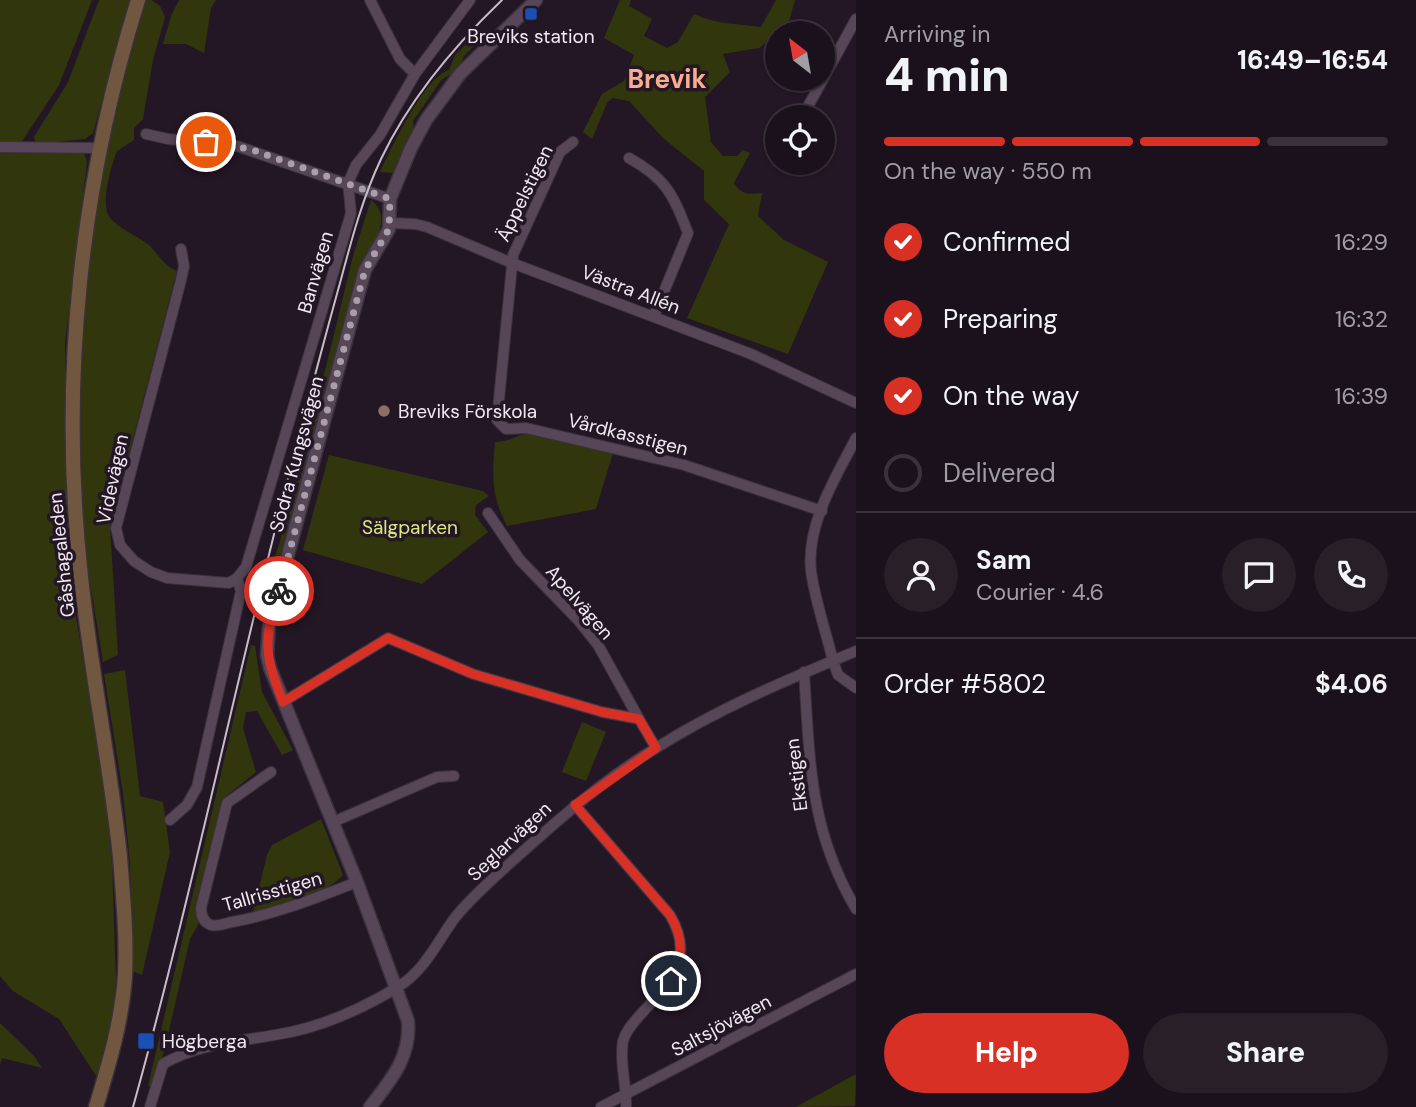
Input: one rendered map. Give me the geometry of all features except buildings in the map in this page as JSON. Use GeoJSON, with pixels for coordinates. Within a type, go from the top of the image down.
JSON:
{"type":"FeatureCollection","features":[{"type":"Feature","properties":{"kind":"main road","name":"Gåshagaleden"},"geometry":{"type":"LineString","coordinates":[[96,1107],[119,1024],[125,974],[124,900],[115,805],[90,644],[74,500],[73,346],[99,148],[138,0]]}},
{"type":"Feature","properties":{"kind":"street"},"geometry":{"type":"LineString","coordinates":[[370,0],[400,59],[415,74]]}},
{"type":"Feature","properties":{"kind":"street"},"geometry":{"type":"LineString","coordinates":[[348,183],[356,165],[380,135],[415,74],[470,0]]}},
{"type":"Feature","properties":{"kind":"street","name":"Södra Kungsvägen"},"geometry":{"type":"LineString","coordinates":[[370,1107],[397,1072],[405,1054],[408,1021],[357,882],[283,702],[267,655],[269,625],[365,270],[387,235],[390,199],[411,148],[443,95],[473,61],[536,0]]}},
{"type":"Feature","properties":{"kind":"street"},"geometry":{"type":"LineString","coordinates":[[809,105],[856,19]]}},
{"type":"Feature","properties":{"kind":"street"},"geometry":{"type":"LineString","coordinates":[[146,134],[237,146],[390,199]]}},
{"type":"Feature","properties":{"kind":"street","name":"Äppelstigen"},"geometry":{"type":"LineString","coordinates":[[512,263],[513,255],[560,152],[573,142]]}},
{"type":"Feature","properties":{"kind":"street"},"geometry":{"type":"LineString","coordinates":[[0,148],[99,148]]}},
{"type":"Feature","properties":{"kind":"street"},"geometry":{"type":"LineString","coordinates":[[629,158],[646,167],[674,197],[688,233],[654,316]]}},
{"type":"Feature","properties":{"kind":"street","name":"Banvägen"},"geometry":{"type":"LineString","coordinates":[[237,578],[246,567],[351,213],[348,183]]}},
{"type":"Feature","properties":{"kind":"street","name":"Västra Allén"},"geometry":{"type":"LineString","coordinates":[[390,223],[415,224],[427,228],[751,354],[856,403]]}},
{"type":"Feature","properties":{"kind":"street","name":"Videvägen"},"geometry":{"type":"LineString","coordinates":[[181,249],[184,267],[181,280],[116,528],[120,545],[134,561],[151,572],[167,578],[198,582],[229,583],[237,578]]}},
{"type":"Feature","properties":{"kind":"street","name":"Vårdkasstigen"},"geometry":{"type":"LineString","coordinates":[[512,263],[497,420],[506,429],[526,428],[684,465],[822,511]]}},
{"type":"Feature","properties":{"kind":"street"},"geometry":{"type":"LineString","coordinates":[[856,438],[822,511],[812,541],[811,569],[832,661],[838,676],[856,688]]}},
{"type":"Feature","properties":{"kind":"street","name":"Apelvägen"},"geometry":{"type":"LineString","coordinates":[[488,513],[520,560],[578,620],[597,645],[656,748]]}},
{"type":"Feature","properties":{"kind":"street"},"geometry":{"type":"LineString","coordinates":[[170,820],[187,805],[197,787],[239,602],[241,591],[237,578]]}},
{"type":"Feature","properties":{"kind":"street"},"geometry":{"type":"LineString","coordinates":[[283,702],[388,638],[473,674],[602,712],[639,719]]}},
{"type":"Feature","properties":{"kind":"street","name":"Seglarvägen"},"geometry":{"type":"LineString","coordinates":[[150,1107],[163,1064],[200,1049],[291,1032],[334,1019],[397,988],[422,967],[460,911],[575,805],[656,748],[754,694],[856,651]]}},
{"type":"Feature","properties":{"kind":"street","name":"Ekstigen"},"geometry":{"type":"LineString","coordinates":[[804,672],[812,788],[816,809],[842,884],[856,909]]}},
{"type":"Feature","properties":{"kind":"street","name":"Tallrisstigen"},"geometry":{"type":"LineString","coordinates":[[271,772],[227,803],[201,908],[201,916],[205,922],[213,926],[250,919],[306,903],[357,882]]}},
{"type":"Feature","properties":{"kind":"street"},"geometry":{"type":"LineString","coordinates":[[333,822],[437,777],[454,776]]}},
{"type":"Feature","properties":{"kind":"street"},"geometry":{"type":"LineString","coordinates":[[575,805],[670,915],[678,929],[682,953],[678,967],[671,981],[630,1027],[624,1040],[626,1107]]}},
{"type":"Feature","properties":{"kind":"street","name":"Saltsjövägen"},"geometry":{"type":"LineString","coordinates":[[601,1107],[856,974]]}},
{"type":"Feature","properties":{"kind":"green space"},"geometry":{"type":"Polygon","coordinates":[[[0,0],[92,0],[59,85],[19,146],[0,145],[0,0]]]}},
{"type":"Feature","properties":{"kind":"green space"},"geometry":{"type":"Polygon","coordinates":[[[99,0],[130,0],[93,133],[85,139],[36,144],[34,137],[68,82],[99,0]]]}},
{"type":"Feature","properties":{"kind":"green space"},"geometry":{"type":"Polygon","coordinates":[[[145,0],[151,0],[160,6],[165,17],[153,60],[143,119],[134,128],[134,140],[117,151],[107,187],[106,206],[112,220],[149,245],[165,263],[177,271],[110,526],[118,655],[103,662],[85,551],[80,484],[78,439],[83,316],[101,168],[118,91],[145,0]]]}},
{"type":"Feature","properties":{"kind":"green space"},"geometry":{"type":"Polygon","coordinates":[[[179,0],[216,0],[211,8],[204,53],[186,44],[163,44],[179,0]]]}},
{"type":"Feature","properties":{"kind":"green space"},"geometry":{"type":"Polygon","coordinates":[[[620,0],[631,0],[629,6],[652,19],[644,36],[667,48],[678,42],[694,14],[718,22],[761,27],[776,0],[795,0],[789,21],[765,21],[765,44],[759,48],[723,54],[730,72],[705,97],[711,142],[723,156],[737,156],[743,150],[750,153],[734,183],[746,193],[762,193],[758,216],[784,240],[828,262],[788,354],[687,318],[729,224],[704,200],[704,171],[663,138],[629,101],[612,98],[607,103],[592,139],[583,132],[602,94],[624,81],[634,55],[604,38],[620,0]]]}},
{"type":"Feature","properties":{"kind":"green space"},"geometry":{"type":"Polygon","coordinates":[[[482,29],[487,32],[464,56],[461,64],[442,79],[413,121],[414,131],[394,173],[380,172],[419,99],[439,75],[449,70],[455,55],[482,29]]]}},
{"type":"Feature","properties":{"kind":"green space"},"geometry":{"type":"Polygon","coordinates":[[[0,152],[84,153],[87,162],[65,343],[67,495],[76,617],[104,784],[112,864],[116,983],[112,1019],[98,1079],[59,1019],[13,991],[0,976],[0,152]]]}},
{"type":"Feature","properties":{"kind":"green space"},"geometry":{"type":"Polygon","coordinates":[[[371,200],[381,214],[379,231],[362,262],[273,583],[267,581],[280,541],[353,256],[371,200]]]}},
{"type":"Feature","properties":{"kind":"green space"},"geometry":{"type":"Polygon","coordinates":[[[530,433],[613,453],[596,509],[507,526],[498,505],[494,485],[495,442],[530,433]]]}},
{"type":"Feature","properties":{"kind":"green space","name":"Sälgparken"},"geometry":{"type":"Polygon","coordinates":[[[329,455],[483,491],[489,496],[476,505],[475,515],[488,532],[422,584],[303,550],[329,455]]]}},
{"type":"Feature","properties":{"kind":"green space"},"geometry":{"type":"Polygon","coordinates":[[[251,645],[255,646],[262,692],[293,750],[282,755],[257,711],[246,712],[243,728],[256,772],[225,797],[198,905],[199,923],[190,939],[165,1048],[153,1087],[148,1086],[251,645]]]}},
{"type":"Feature","properties":{"kind":"green space"},"geometry":{"type":"Polygon","coordinates":[[[125,670],[140,796],[163,802],[170,852],[142,975],[132,971],[130,863],[123,793],[104,674],[125,670]]]}},
{"type":"Feature","properties":{"kind":"green space"},"geometry":{"type":"Polygon","coordinates":[[[582,722],[606,732],[586,781],[562,772],[582,722]]]}},
{"type":"Feature","properties":{"kind":"green space"},"geometry":{"type":"Polygon","coordinates":[[[321,819],[343,875],[314,894],[253,912],[272,845],[321,819]]]}},
{"type":"Feature","properties":{"kind":"green space"},"geometry":{"type":"Polygon","coordinates":[[[0,1023],[34,1056],[42,1068],[2,1058],[0,1065],[0,1023]]]}},
{"type":"Feature","properties":{"kind":"green space"},"geometry":{"type":"Polygon","coordinates":[[[856,1074],[855,1106],[796,1107],[856,1074]]]}},
{"type":"Feature","properties":{"kind":"tram line"},"geometry":{"type":"LineString","coordinates":[[133,1107],[176,942],[276,527],[323,343],[363,205],[381,159],[419,94],[450,54],[502,0]]}},
{"type":"Feature","properties":{"kind":"way so far"},"geometry":{"type":"LineString","coordinates":[[206,142],[253,150],[390,199],[389,229],[365,270],[279,591]]}},
{"type":"Feature","properties":{"kind":"place","name":"Breviks station"},"geometry":{"type":"Point","coordinates":[531,14]}},
{"type":"Feature","properties":{"kind":"place","name":"Breviks Förskola"},"geometry":{"type":"Point","coordinates":[384,411]}},
{"type":"Feature","properties":{"kind":"place","name":"Högberga"},"geometry":{"type":"Point","coordinates":[146,1041]}},
{"type":"Feature","properties":{"kind":"district","name":"Brevik"},"geometry":{"type":"Point","coordinates":[667,79]}},
{"type":"Feature","properties":{"kind":"route"},"geometry":{"type":"LineString","coordinates":[[279,591],[266,641],[270,668],[283,702],[388,638],[473,674],[602,712],[639,719],[656,748],[575,805],[670,915],[678,929],[682,953],[671,981]]}}]}
